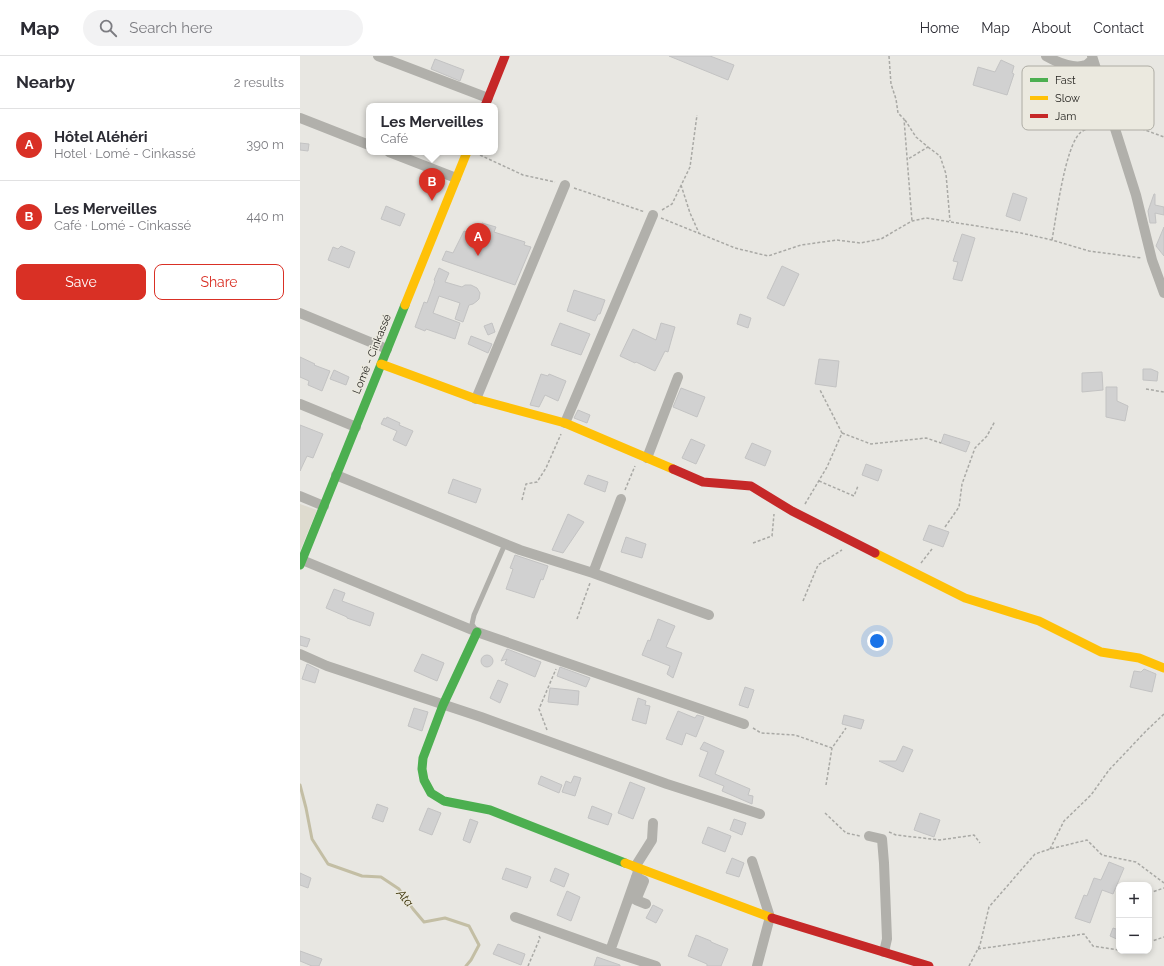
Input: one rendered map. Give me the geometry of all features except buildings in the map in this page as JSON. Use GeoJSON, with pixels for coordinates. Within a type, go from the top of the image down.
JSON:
{"type":"FeatureCollection","features":[{"type":"Feature","properties":{"kind":"main road"},"geometry":{"type":"LineString","coordinates":[[487,102],[505,56]]}},
{"type":"Feature","properties":{"kind":"main road","name":"Lomé - Cinkassé"},"geometry":{"type":"LineString","coordinates":[[301,563],[466,155]]}},
{"type":"Feature","properties":{"kind":"main road"},"geometry":{"type":"LineString","coordinates":[[381,364],[476,399],[565,423],[703,482],[751,486],[781,505],[965,598],[1039,621],[1101,652],[1139,658],[1164,668]]}},
{"type":"Feature","properties":{"kind":"main road"},"geometry":{"type":"LineString","coordinates":[[477,632],[443,705],[423,758],[422,769],[424,780],[431,793],[444,801],[490,810],[637,871],[770,916],[929,966]]}},
{"type":"Feature","properties":{"kind":"street"},"geometry":{"type":"LineString","coordinates":[[378,56],[487,102]]}},
{"type":"Feature","properties":{"kind":"street"},"geometry":{"type":"LineString","coordinates":[[1046,56],[1071,66]]}},
{"type":"Feature","properties":{"kind":"street"},"geometry":{"type":"LineString","coordinates":[[1080,66],[1086,65],[1093,58]]}},
{"type":"Feature","properties":{"kind":"street"},"geometry":{"type":"LineString","coordinates":[[300,118],[366,144]]}},
{"type":"Feature","properties":{"kind":"street"},"geometry":{"type":"LineString","coordinates":[[1116,130],[1136,195],[1152,260],[1164,293]]}},
{"type":"Feature","properties":{"kind":"street"},"geometry":{"type":"LineString","coordinates":[[396,155],[456,178]]}},
{"type":"Feature","properties":{"kind":"street"},"geometry":{"type":"LineString","coordinates":[[476,399],[565,185]]}},
{"type":"Feature","properties":{"kind":"street"},"geometry":{"type":"LineString","coordinates":[[565,423],[653,214]]}},
{"type":"Feature","properties":{"kind":"street"},"geometry":{"type":"LineString","coordinates":[[300,313],[387,349]]}},
{"type":"Feature","properties":{"kind":"street"},"geometry":{"type":"LineString","coordinates":[[643,457],[678,377]]}},
{"type":"Feature","properties":{"kind":"street"},"geometry":{"type":"LineString","coordinates":[[300,404],[356,427]]}},
{"type":"Feature","properties":{"kind":"street"},"geometry":{"type":"LineString","coordinates":[[336,476],[520,550],[593,573],[709,615]]}},
{"type":"Feature","properties":{"kind":"street"},"geometry":{"type":"LineString","coordinates":[[300,496],[324,506]]}},
{"type":"Feature","properties":{"kind":"street"},"geometry":{"type":"LineString","coordinates":[[593,573],[621,499]]}},
{"type":"Feature","properties":{"kind":"street"},"geometry":{"type":"LineString","coordinates":[[301,563],[477,632],[744,724]]}},
{"type":"Feature","properties":{"kind":"street"},"geometry":{"type":"LineString","coordinates":[[300,654],[327,666],[481,717],[667,784],[760,814]]}},
{"type":"Feature","properties":{"kind":"street"},"geometry":{"type":"LineString","coordinates":[[610,952],[637,871],[652,840],[653,823]]}},
{"type":"Feature","properties":{"kind":"street"},"geometry":{"type":"LineString","coordinates":[[869,836],[882,839],[887,939],[884,952]]}},
{"type":"Feature","properties":{"kind":"street"},"geometry":{"type":"LineString","coordinates":[[752,861],[770,916],[756,966]]}},
{"type":"Feature","properties":{"kind":"street"},"geometry":{"type":"LineString","coordinates":[[637,871],[644,881],[636,900],[646,904]]}},
{"type":"Feature","properties":{"kind":"street"},"geometry":{"type":"LineString","coordinates":[[515,918],[610,952],[656,966]]}},
{"type":"Feature","properties":{"kind":"lane"},"geometry":{"type":"LineString","coordinates":[[477,632],[472,624],[474,615],[505,544]]}},
{"type":"Feature","properties":{"kind":"path"},"geometry":{"type":"LineString","coordinates":[[889,56],[892,84],[898,113],[916,137],[940,156],[946,174],[950,222]]}},
{"type":"Feature","properties":{"kind":"path"},"geometry":{"type":"LineString","coordinates":[[653,214],[672,204],[690,167],[697,115]]}},
{"type":"Feature","properties":{"kind":"path"},"geometry":{"type":"LineString","coordinates":[[904,119],[912,221]]}},
{"type":"Feature","properties":{"kind":"path"},"geometry":{"type":"LineString","coordinates":[[1052,240],[1061,188],[1071,148],[1080,133],[1086,130]]}},
{"type":"Feature","properties":{"kind":"path"},"geometry":{"type":"LineString","coordinates":[[1145,130],[1164,137]]}},
{"type":"Feature","properties":{"kind":"path"},"geometry":{"type":"LineString","coordinates":[[908,159],[928,147]]}},
{"type":"Feature","properties":{"kind":"path"},"geometry":{"type":"LineString","coordinates":[[480,155],[523,175],[565,185],[653,214],[734,248],[768,256],[801,245],[837,240],[860,243],[881,239],[912,221],[926,218],[1021,233],[1089,251],[1152,260]]}},
{"type":"Feature","properties":{"kind":"path"},"geometry":{"type":"LineString","coordinates":[[681,185],[690,213],[700,234]]}},
{"type":"Feature","properties":{"kind":"path"},"geometry":{"type":"LineString","coordinates":[[1146,389],[1164,392]]}},
{"type":"Feature","properties":{"kind":"path"},"geometry":{"type":"LineString","coordinates":[[820,390],[842,433],[871,444],[926,438],[941,444]]}},
{"type":"Feature","properties":{"kind":"path"},"geometry":{"type":"LineString","coordinates":[[945,527],[959,507],[962,484],[976,448],[987,436],[995,421]]}},
{"type":"Feature","properties":{"kind":"path"},"geometry":{"type":"LineString","coordinates":[[522,500],[526,484],[537,482],[546,468],[565,423]]}},
{"type":"Feature","properties":{"kind":"path"},"geometry":{"type":"LineString","coordinates":[[804,505],[827,467],[842,433]]}},
{"type":"Feature","properties":{"kind":"path"},"geometry":{"type":"LineString","coordinates":[[621,499],[643,457]]}},
{"type":"Feature","properties":{"kind":"path"},"geometry":{"type":"LineString","coordinates":[[819,481],[854,496],[858,486]]}},
{"type":"Feature","properties":{"kind":"path"},"geometry":{"type":"LineString","coordinates":[[754,543],[772,536],[775,508],[781,505]]}},
{"type":"Feature","properties":{"kind":"path"},"geometry":{"type":"LineString","coordinates":[[803,601],[818,565],[854,542]]}},
{"type":"Feature","properties":{"kind":"path"},"geometry":{"type":"LineString","coordinates":[[914,572],[932,549]]}},
{"type":"Feature","properties":{"kind":"path"},"geometry":{"type":"LineString","coordinates":[[576,619],[593,573]]}},
{"type":"Feature","properties":{"kind":"path"},"geometry":{"type":"LineString","coordinates":[[552,743],[539,709],[560,660]]}},
{"type":"Feature","properties":{"kind":"path"},"geometry":{"type":"LineString","coordinates":[[1050,849],[1064,821],[1090,795],[1108,770],[1164,714]]}},
{"type":"Feature","properties":{"kind":"path"},"geometry":{"type":"LineString","coordinates":[[744,724],[761,732],[795,735],[832,748]]}},
{"type":"Feature","properties":{"kind":"path"},"geometry":{"type":"LineString","coordinates":[[826,785],[832,748],[846,728]]}},
{"type":"Feature","properties":{"kind":"path"},"geometry":{"type":"LineString","coordinates":[[825,813],[846,833],[867,838],[883,830],[896,835],[940,840],[974,835],[980,843]]}},
{"type":"Feature","properties":{"kind":"path"},"geometry":{"type":"LineString","coordinates":[[969,966],[980,945],[989,907],[1035,854],[1087,840],[1102,855],[1136,862],[1164,883]]}},
{"type":"Feature","properties":{"kind":"path"},"geometry":{"type":"LineString","coordinates":[[1152,892],[1164,888]]}},
{"type":"Feature","properties":{"kind":"path"},"geometry":{"type":"LineString","coordinates":[[528,966],[540,938],[535,924]]}},
{"type":"Feature","properties":{"kind":"path"},"geometry":{"type":"LineString","coordinates":[[978,949],[1084,934],[1093,946],[1116,950]]}},
{"type":"Feature","properties":{"kind":"path"},"geometry":{"type":"LineString","coordinates":[[1152,941],[1164,937]]}},
{"type":"Feature","properties":{"kind":"shaded area"},"geometry":{"type":"Polygon","coordinates":[[[300,504],[317,510],[300,551],[300,504]]]}},
{"type":"Feature","properties":{"kind":"waterway","name":"Ata"},"geometry":{"type":"LineString","coordinates":[[300,785],[312,839],[328,864],[362,876],[381,877],[399,889],[424,922],[445,918],[469,926],[479,945],[466,966]]}},
{"type":"Feature","properties":{"kind":"traffic: fast"},"geometry":{"type":"LineString","coordinates":[[300,565],[405,305]]}},
{"type":"Feature","properties":{"kind":"traffic: fast"},"geometry":{"type":"LineString","coordinates":[[477,632],[443,705],[423,758],[422,769],[424,780],[431,793],[444,801],[490,810],[625,863]]}},
{"type":"Feature","properties":{"kind":"traffic: slow"},"geometry":{"type":"LineString","coordinates":[[405,305],[466,155]]}},
{"type":"Feature","properties":{"kind":"traffic: slow"},"geometry":{"type":"LineString","coordinates":[[381,364],[476,399],[565,423],[673,469]]}},
{"type":"Feature","properties":{"kind":"traffic: slow"},"geometry":{"type":"LineString","coordinates":[[875,553],[965,598],[1039,621],[1101,652],[1139,658],[1164,668]]}},
{"type":"Feature","properties":{"kind":"traffic: slow"},"geometry":{"type":"LineString","coordinates":[[625,863],[772,918]]}},
{"type":"Feature","properties":{"kind":"traffic: jam"},"geometry":{"type":"LineString","coordinates":[[486,103],[505,56]]}},
{"type":"Feature","properties":{"kind":"traffic: jam"},"geometry":{"type":"LineString","coordinates":[[673,469],[703,482],[751,486],[792,511],[875,553]]}},
{"type":"Feature","properties":{"kind":"traffic: jam"},"geometry":{"type":"LineString","coordinates":[[772,918],[929,966]]}},
{"type":"Feature","properties":{"kind":"place","name":"Les Merveilles"},"geometry":{"type":"Point","coordinates":[432,201]}},
{"type":"Feature","properties":{"kind":"place","name":"Hôtel Aléhéri"},"geometry":{"type":"Point","coordinates":[478,256]}}]}
